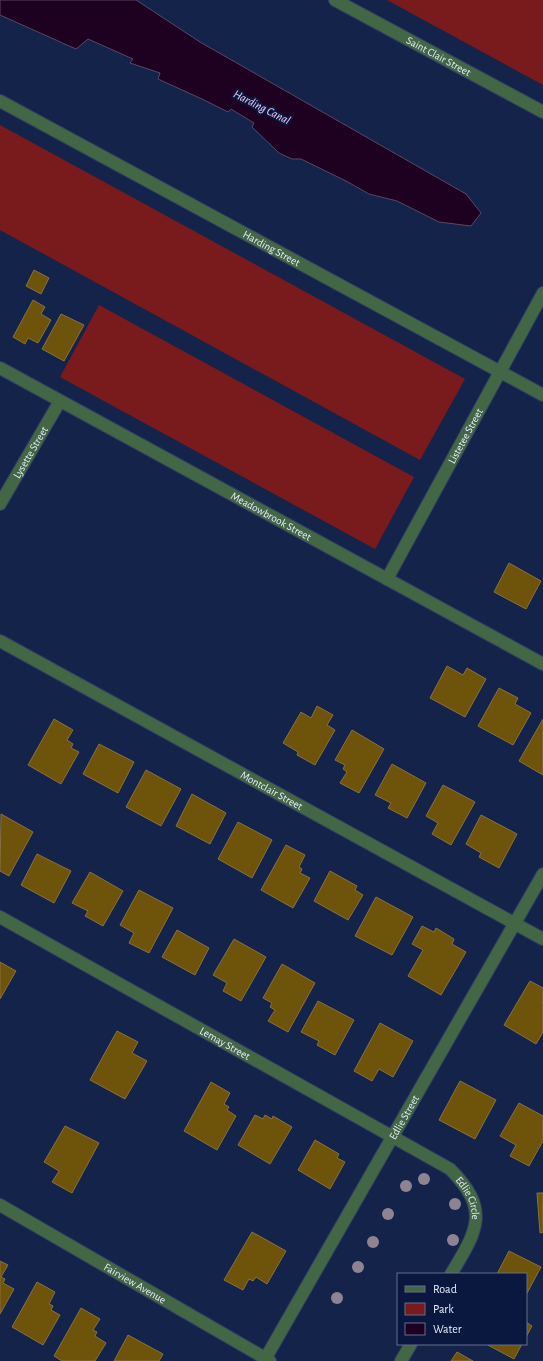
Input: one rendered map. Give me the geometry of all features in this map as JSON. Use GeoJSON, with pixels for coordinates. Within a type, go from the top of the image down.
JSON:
{"type":"FeatureCollection","features":[{"type":"Feature","properties":{"kind":"street","name":"Saint Clair Street"},"geometry":{"type":"LineString","coordinates":[[335,0],[543,112]]}},
{"type":"Feature","properties":{"kind":"street","name":"Harding Street"},"geometry":{"type":"LineString","coordinates":[[0,101],[543,395]]}},
{"type":"Feature","properties":{"kind":"street","name":"Listetee Street"},"geometry":{"type":"LineString","coordinates":[[387,579],[543,293]]}},
{"type":"Feature","properties":{"kind":"street","name":"Meadowbrook Street"},"geometry":{"type":"LineString","coordinates":[[0,368],[543,664]]}},
{"type":"Feature","properties":{"kind":"street","name":"Lysette Street"},"geometry":{"type":"LineString","coordinates":[[0,504],[60,401]]}},
{"type":"Feature","properties":{"kind":"street","name":"Montclair Street"},"geometry":{"type":"LineString","coordinates":[[0,641],[543,939]]}},
{"type":"Feature","properties":{"kind":"street","name":"Edlie Street"},"geometry":{"type":"LineString","coordinates":[[266,1360],[543,874]]}},
{"type":"Feature","properties":{"kind":"street","name":"Lemay Street"},"geometry":{"type":"LineString","coordinates":[[0,917],[450,1170]]}},
{"type":"Feature","properties":{"kind":"street","name":"Edlie Circle"},"geometry":{"type":"LineString","coordinates":[[450,1170],[466,1186],[471,1195],[475,1206],[476,1219],[470,1243],[452,1273]]}},
{"type":"Feature","properties":{"kind":"street","name":"Fairview Avenue"},"geometry":{"type":"LineString","coordinates":[[0,1205],[266,1360]]}},
{"type":"Feature","properties":{"kind":"street"},"geometry":{"type":"LineString","coordinates":[[401,1361],[410,1345]]}},
{"type":"Feature","properties":{"kind":"green space"},"geometry":{"type":"Polygon","coordinates":[[[387,0],[543,0],[543,85],[387,0]]]}},
{"type":"Feature","properties":{"kind":"green space"},"geometry":{"type":"Polygon","coordinates":[[[0,125],[465,379],[420,460],[0,230],[0,125]]]}},
{"type":"Feature","properties":{"kind":"green space"},"geometry":{"type":"Polygon","coordinates":[[[99,305],[414,477],[375,549],[60,377],[99,305]]]}},
{"type":"Feature","properties":{"kind":"water","name":"Harding Canal"},"geometry":{"type":"Polygon","coordinates":[[[0,0],[136,0],[200,42],[466,194],[481,213],[471,226],[439,222],[397,201],[369,194],[301,159],[292,159],[279,153],[252,127],[254,123],[231,109],[228,112],[158,79],[160,73],[130,63],[133,59],[88,39],[76,49],[0,15],[0,0]]]}},
{"type":"Feature","properties":{"kind":"building"},"geometry":{"type":"Polygon","coordinates":[[[34,270],[49,278],[41,294],[26,286],[34,270]]]}},
{"type":"Feature","properties":{"kind":"building"},"geometry":{"type":"Polygon","coordinates":[[[33,300],[45,307],[41,314],[51,320],[38,343],[28,338],[25,344],[13,337],[33,300]]]}},
{"type":"Feature","properties":{"kind":"building"},"geometry":{"type":"Polygon","coordinates":[[[61,314],[84,325],[64,361],[42,349],[61,314]]]}},
{"type":"Feature","properties":{"kind":"building"},"geometry":{"type":"Polygon","coordinates":[[[509,563],[541,581],[526,609],[494,592],[509,563]]]}},
{"type":"Feature","properties":{"kind":"building"},"geometry":{"type":"Polygon","coordinates":[[[447,666],[463,675],[467,668],[486,679],[465,717],[430,698],[447,666]]]}},
{"type":"Feature","properties":{"kind":"building"},"geometry":{"type":"Polygon","coordinates":[[[499,688],[518,698],[515,704],[531,713],[513,745],[478,726],[499,688]]]}},
{"type":"Feature","properties":{"kind":"building"},"geometry":{"type":"Polygon","coordinates":[[[317,706],[333,715],[327,725],[335,730],[315,765],[297,755],[298,752],[283,743],[301,712],[311,718],[317,706]]]}},
{"type":"Feature","properties":{"kind":"building"},"geometry":{"type":"Polygon","coordinates":[[[54,719],[73,730],[67,740],[73,744],[71,748],[79,752],[61,784],[28,765],[54,719]]]}},
{"type":"Feature","properties":{"kind":"building"},"geometry":{"type":"Polygon","coordinates":[[[543,719],[543,775],[519,761],[543,719]]]}},
{"type":"Feature","properties":{"kind":"building"},"geometry":{"type":"Polygon","coordinates":[[[352,730],[384,749],[359,793],[340,783],[347,772],[343,769],[345,765],[335,760],[352,730]]]}},
{"type":"Feature","properties":{"kind":"building"},"geometry":{"type":"Polygon","coordinates":[[[99,744],[134,762],[118,793],[83,774],[99,744]]]}},
{"type":"Feature","properties":{"kind":"building"},"geometry":{"type":"Polygon","coordinates":[[[392,764],[426,783],[407,818],[388,808],[391,803],[375,795],[392,764]]]}},
{"type":"Feature","properties":{"kind":"building"},"geometry":{"type":"Polygon","coordinates":[[[146,770],[181,789],[161,826],[126,807],[146,770]]]}},
{"type":"Feature","properties":{"kind":"building"},"geometry":{"type":"Polygon","coordinates":[[[443,785],[475,802],[451,845],[432,834],[438,823],[426,816],[443,785]]]}},
{"type":"Feature","properties":{"kind":"building"},"geometry":{"type":"Polygon","coordinates":[[[192,794],[226,813],[210,844],[176,826],[192,794]]]}},
{"type":"Feature","properties":{"kind":"building"},"geometry":{"type":"Polygon","coordinates":[[[1,814],[33,832],[9,876],[0,871],[1,814]]]}},
{"type":"Feature","properties":{"kind":"building"},"geometry":{"type":"Polygon","coordinates":[[[481,815],[517,834],[499,868],[479,857],[481,853],[466,844],[481,815]]]}},
{"type":"Feature","properties":{"kind":"building"},"geometry":{"type":"Polygon","coordinates":[[[238,822],[272,840],[252,878],[218,859],[238,822]]]}},
{"type":"Feature","properties":{"kind":"building"},"geometry":{"type":"Polygon","coordinates":[[[286,845],[305,855],[299,867],[302,869],[300,873],[310,878],[293,908],[261,890],[286,845]]]}},
{"type":"Feature","properties":{"kind":"building"},"geometry":{"type":"Polygon","coordinates":[[[37,854],[71,871],[54,903],[21,885],[37,854]]]}},
{"type":"Feature","properties":{"kind":"building"},"geometry":{"type":"Polygon","coordinates":[[[330,871],[357,886],[355,890],[363,895],[348,920],[314,901],[330,871]]]}},
{"type":"Feature","properties":{"kind":"building"},"geometry":{"type":"Polygon","coordinates":[[[90,872],[123,891],[103,926],[85,916],[88,911],[72,903],[90,872]]]}},
{"type":"Feature","properties":{"kind":"building"},"geometry":{"type":"Polygon","coordinates":[[[139,890],[173,908],[149,953],[129,943],[134,933],[120,925],[139,890]]]}},
{"type":"Feature","properties":{"kind":"building"},"geometry":{"type":"Polygon","coordinates":[[[376,897],[413,917],[392,955],[355,936],[376,897]]]}},
{"type":"Feature","properties":{"kind":"building"},"geometry":{"type":"Polygon","coordinates":[[[422,926],[434,932],[436,928],[454,939],[452,944],[466,952],[441,995],[408,976],[423,950],[412,944],[422,926]]]}},
{"type":"Feature","properties":{"kind":"building"},"geometry":{"type":"Polygon","coordinates":[[[177,930],[209,948],[195,975],[162,957],[177,930]]]}},
{"type":"Feature","properties":{"kind":"building"},"geometry":{"type":"Polygon","coordinates":[[[234,939],[266,957],[241,1001],[223,991],[227,983],[213,975],[234,939]]]}},
{"type":"Feature","properties":{"kind":"building"},"geometry":{"type":"Polygon","coordinates":[[[0,962],[16,971],[0,999],[0,962]]]}},
{"type":"Feature","properties":{"kind":"building"},"geometry":{"type":"Polygon","coordinates":[[[282,964],[315,983],[288,1032],[268,1021],[275,1010],[270,1007],[272,1003],[263,998],[282,964]]]}},
{"type":"Feature","properties":{"kind":"building"},"geometry":{"type":"Polygon","coordinates":[[[530,981],[543,988],[543,1032],[536,1044],[504,1025],[530,981]]]}},
{"type":"Feature","properties":{"kind":"building"},"geometry":{"type":"Polygon","coordinates":[[[318,1001],[354,1020],[335,1055],[317,1045],[319,1041],[301,1032],[318,1001]]]}},
{"type":"Feature","properties":{"kind":"building"},"geometry":{"type":"Polygon","coordinates":[[[380,1023],[413,1041],[393,1077],[379,1069],[372,1081],[354,1071],[380,1023]]]}},
{"type":"Feature","properties":{"kind":"building"},"geometry":{"type":"Polygon","coordinates":[[[117,1031],[138,1042],[132,1053],[147,1061],[125,1099],[90,1080],[117,1031]]]}},
{"type":"Feature","properties":{"kind":"building"},"geometry":{"type":"Polygon","coordinates":[[[460,1081],[496,1100],[475,1139],[439,1120],[460,1081]]]}},
{"type":"Feature","properties":{"kind":"building"},"geometry":{"type":"Polygon","coordinates":[[[211,1082],[230,1093],[224,1104],[229,1107],[227,1110],[236,1116],[217,1150],[184,1131],[211,1082]]]}},
{"type":"Feature","properties":{"kind":"building"},"geometry":{"type":"Polygon","coordinates":[[[519,1103],[543,1116],[543,1141],[529,1166],[510,1156],[516,1145],[500,1136],[519,1103]]]}},
{"type":"Feature","properties":{"kind":"building"},"geometry":{"type":"Polygon","coordinates":[[[255,1115],[263,1119],[265,1115],[272,1119],[273,1116],[292,1127],[270,1164],[238,1145],[255,1115]]]}},
{"type":"Feature","properties":{"kind":"building"},"geometry":{"type":"Polygon","coordinates":[[[65,1126],[99,1143],[72,1193],[52,1182],[59,1171],[44,1162],[65,1126]]]}},
{"type":"Feature","properties":{"kind":"building"},"geometry":{"type":"Polygon","coordinates":[[[315,1140],[339,1154],[337,1158],[345,1162],[330,1189],[298,1170],[315,1140]]]}},
{"type":"Feature","properties":{"kind":"building"},"geometry":{"type":"Polygon","coordinates":[[[537,1193],[543,1193],[543,1232],[540,1233],[537,1193]]]}},
{"type":"Feature","properties":{"kind":"building"},"geometry":{"type":"Polygon","coordinates":[[[252,1232],[286,1251],[267,1284],[256,1277],[253,1281],[249,1279],[243,1290],[224,1280],[252,1232]]]}},
{"type":"Feature","properties":{"kind":"building"},"geometry":{"type":"Polygon","coordinates":[[[509,1251],[541,1267],[527,1293],[527,1273],[498,1273],[509,1251]]]}},
{"type":"Feature","properties":{"kind":"building"},"geometry":{"type":"Polygon","coordinates":[[[0,1261],[8,1265],[1,1277],[5,1279],[3,1283],[14,1289],[0,1314],[0,1261]]]}},
{"type":"Feature","properties":{"kind":"building"},"geometry":{"type":"Polygon","coordinates":[[[37,1282],[55,1292],[49,1304],[53,1306],[51,1310],[60,1315],[43,1345],[12,1327],[37,1282]]]}},
{"type":"Feature","properties":{"kind":"building"},"geometry":{"type":"Polygon","coordinates":[[[81,1308],[100,1319],[93,1330],[97,1332],[95,1336],[106,1343],[95,1361],[62,1361],[54,1356],[81,1308]]]}},
{"type":"Feature","properties":{"kind":"building"},"geometry":{"type":"Polygon","coordinates":[[[527,1323],[532,1326],[527,1335],[527,1323]]]}},
{"type":"Feature","properties":{"kind":"building"},"geometry":{"type":"Polygon","coordinates":[[[128,1335],[163,1354],[159,1361],[114,1361],[128,1335]]]}},
{"type":"Feature","properties":{"kind":"building"},"geometry":{"type":"Polygon","coordinates":[[[488,1345],[521,1345],[514,1359],[488,1345]]]}},
{"type":"Feature","properties":{"kind":"building"},"geometry":{"type":"Polygon","coordinates":[[[457,1352],[473,1361],[451,1361],[457,1352]]]}}]}
